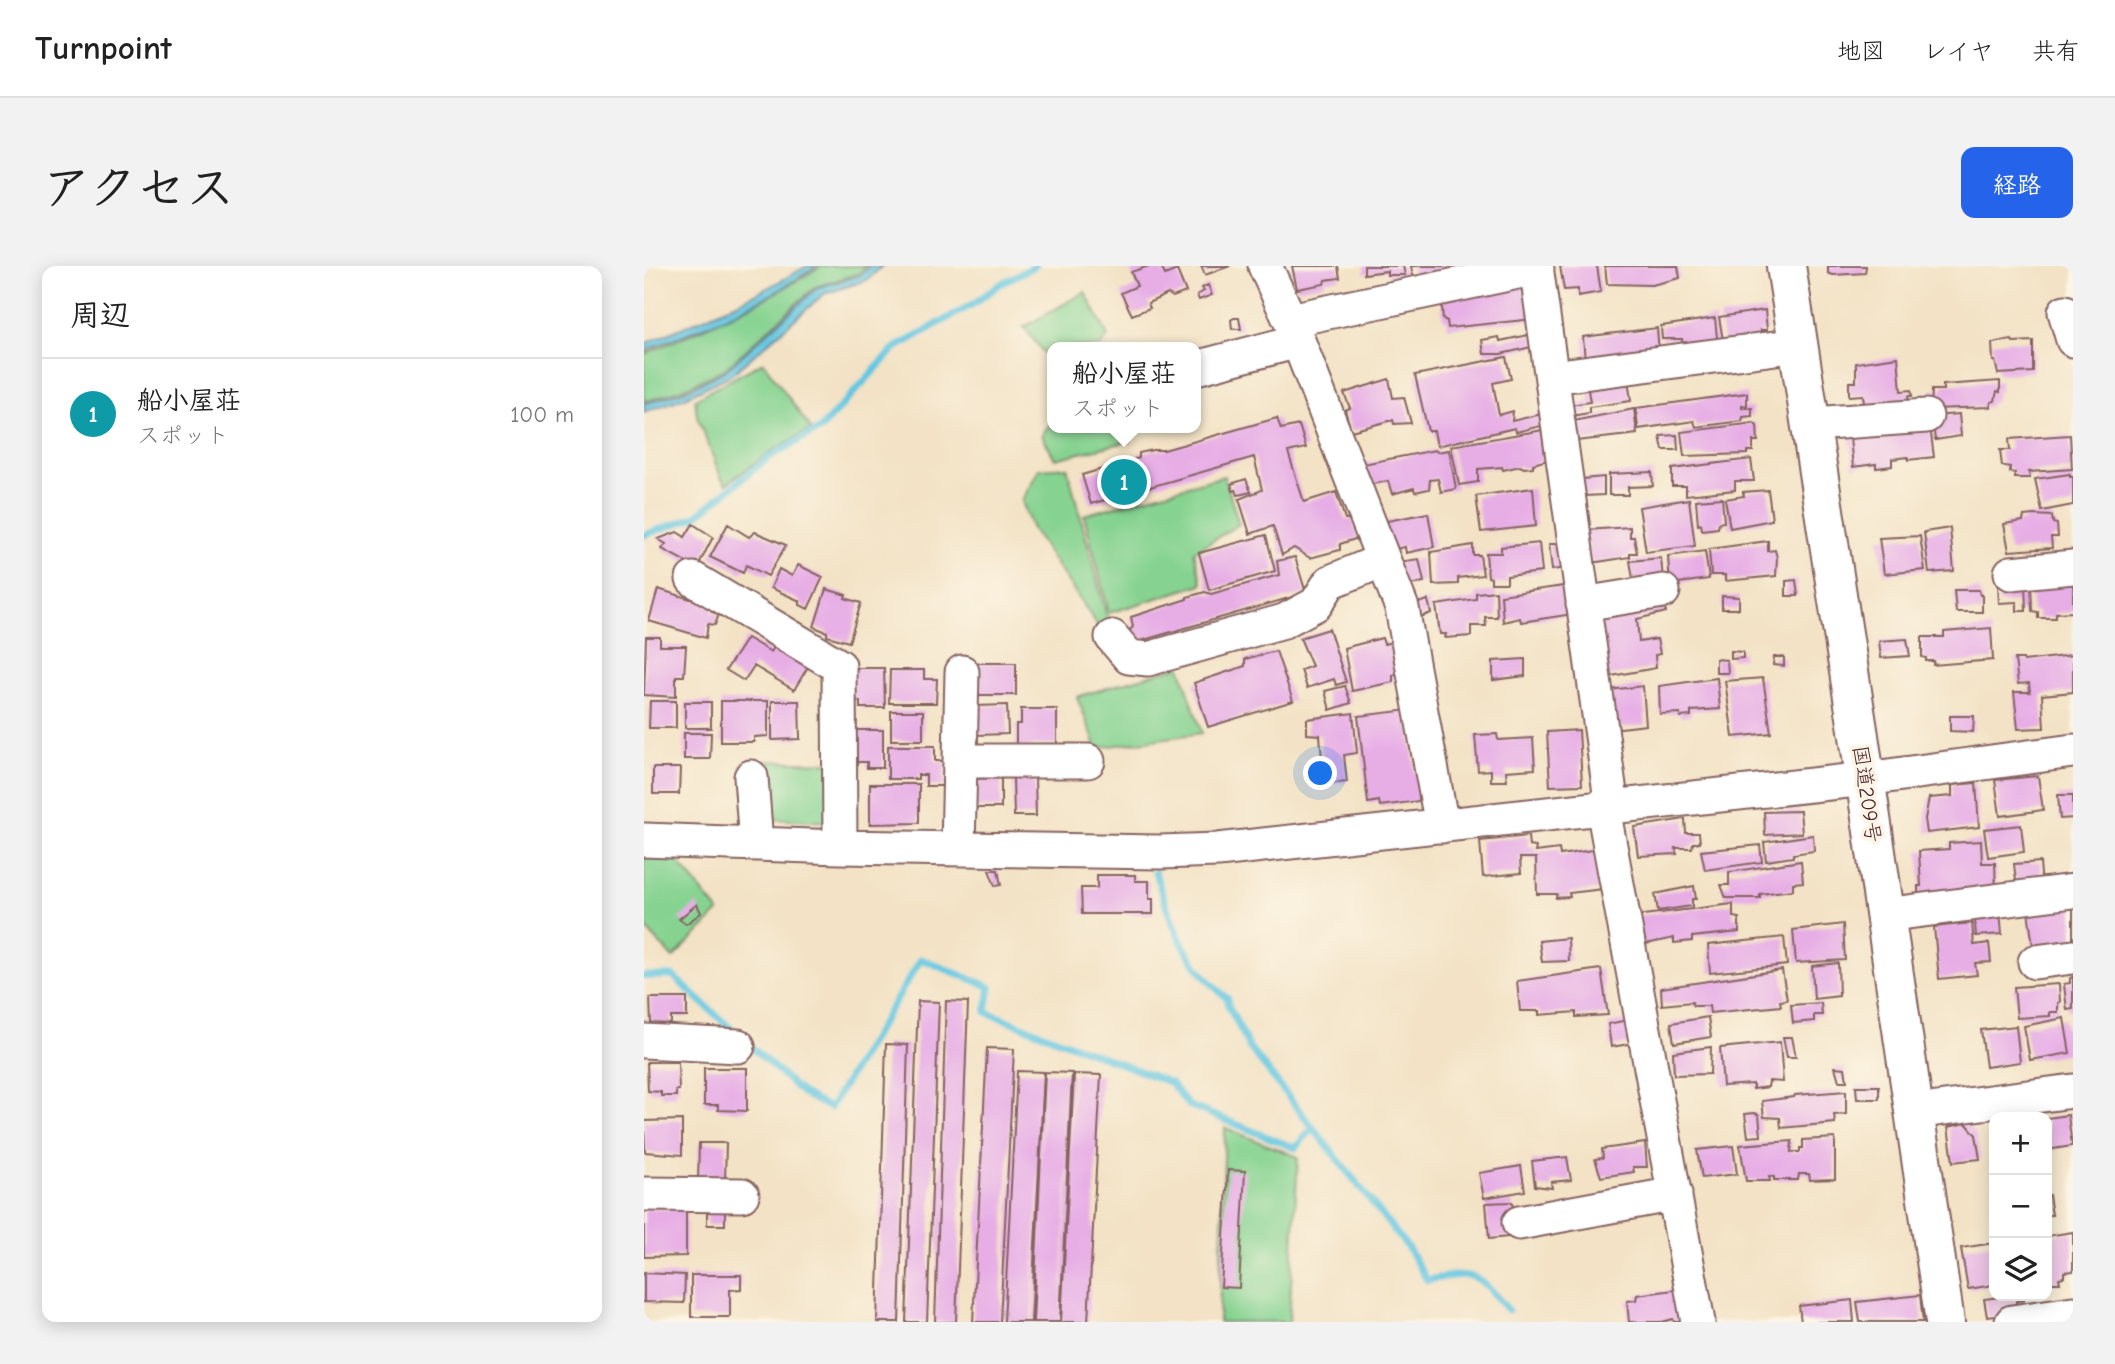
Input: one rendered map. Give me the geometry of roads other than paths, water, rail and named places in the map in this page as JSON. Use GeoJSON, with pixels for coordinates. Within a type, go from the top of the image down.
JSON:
{"type":"FeatureCollection","features":[{"type":"Feature","properties":{"kind":"highway","name":"国道209号"},"geometry":{"type":"LineString","coordinates":[[1786,266],[1866,779],[1945,1322]]}},
{"type":"Feature","properties":{"kind":"street"},"geometry":{"type":"LineString","coordinates":[[1265,266],[1294,331],[1402,608],[1442,826]]}},
{"type":"Feature","properties":{"kind":"street"},"geometry":{"type":"LineString","coordinates":[[1201,366],[1294,331],[1536,267],[1583,604],[1607,807],[1698,1322]]}},
{"type":"Feature","properties":{"kind":"street"},"geometry":{"type":"LineString","coordinates":[[1552,377],[1799,345]]}},
{"type":"Feature","properties":{"kind":"street"},"geometry":{"type":"LineString","coordinates":[[1812,424],[1926,416]]}},
{"type":"Feature","properties":{"kind":"street"},"geometry":{"type":"LineString","coordinates":[[1112,637],[1129,657],[1148,659],[1284,621],[1316,604],[1330,582],[1383,560]]}},
{"type":"Feature","properties":{"kind":"street"},"geometry":{"type":"LineString","coordinates":[[2011,573],[2073,567]]}},
{"type":"Feature","properties":{"kind":"street"},"geometry":{"type":"LineString","coordinates":[[692,579],[839,666],[840,847]]}},
{"type":"Feature","properties":{"kind":"street"},"geometry":{"type":"LineString","coordinates":[[1583,604],[1663,591]]}},
{"type":"Feature","properties":{"kind":"street"},"geometry":{"type":"LineString","coordinates":[[958,849],[962,672]]}},
{"type":"Feature","properties":{"kind":"street"},"geometry":{"type":"LineString","coordinates":[[644,840],[840,847],[1160,852],[1218,850],[1866,779],[2073,751]]}},
{"type":"Feature","properties":{"kind":"street"},"geometry":{"type":"LineString","coordinates":[[960,761],[1088,761]]}},
{"type":"Feature","properties":{"kind":"street"},"geometry":{"type":"LineString","coordinates":[[751,777],[756,844]]}},
{"type":"Feature","properties":{"kind":"street"},"geometry":{"type":"LineString","coordinates":[[1884,915],[2073,891]]}},
{"type":"Feature","properties":{"kind":"street"},"geometry":{"type":"LineString","coordinates":[[2035,962],[2073,957]]}},
{"type":"Feature","properties":{"kind":"street"},"geometry":{"type":"LineString","coordinates":[[644,1041],[738,1046]]}},
{"type":"Feature","properties":{"kind":"street"},"geometry":{"type":"LineString","coordinates":[[1914,1112],[2073,1091]]}},
{"type":"Feature","properties":{"kind":"street"},"geometry":{"type":"LineString","coordinates":[[644,1194],[742,1195]]}},
{"type":"Feature","properties":{"kind":"street"},"geometry":{"type":"LineString","coordinates":[[1519,1223],[1675,1194]]}},
{"type":"Feature","properties":{"kind":"street"},"geometry":{"type":"LineString","coordinates":[[2012,1322],[2073,1313]]}},
{"type":"Feature","properties":{"kind":"water"},"geometry":{"type":"Polygon","coordinates":[[[807,266],[817,266],[776,292],[727,317],[644,351],[644,344],[747,298],[807,266]]]}},
{"type":"Feature","properties":{"kind":"water"},"geometry":{"type":"Polygon","coordinates":[[[870,266],[882,266],[867,280],[824,294],[731,375],[683,398],[644,412],[644,404],[687,390],[725,371],[817,288],[861,275],[870,266]]]}},
{"type":"Feature","properties":{"kind":"waterway"},"geometry":{"type":"LineString","coordinates":[[644,535],[695,517],[769,457],[820,429],[895,348],[1035,266]]}},
{"type":"Feature","properties":{"kind":"waterway"},"geometry":{"type":"LineString","coordinates":[[1155,872],[1181,941],[1201,971],[1228,999],[1228,1005],[1249,1047],[1408,1248],[1427,1280],[1474,1277],[1489,1288],[1508,1310]]}},
{"type":"Feature","properties":{"kind":"waterway"},"geometry":{"type":"LineString","coordinates":[[747,1043],[803,1094],[830,1108],[921,959],[990,987],[986,1012],[1171,1083],[1188,1105],[1295,1148],[1309,1132],[1315,1130]]}},
{"type":"Feature","properties":{"kind":"waterway"},"geometry":{"type":"LineString","coordinates":[[644,976],[673,976],[738,1035]]}},
{"type":"Feature","properties":{"kind":"place","name":"船小屋荘"},"geometry":{"type":"Point","coordinates":[1124,482]}}]}
